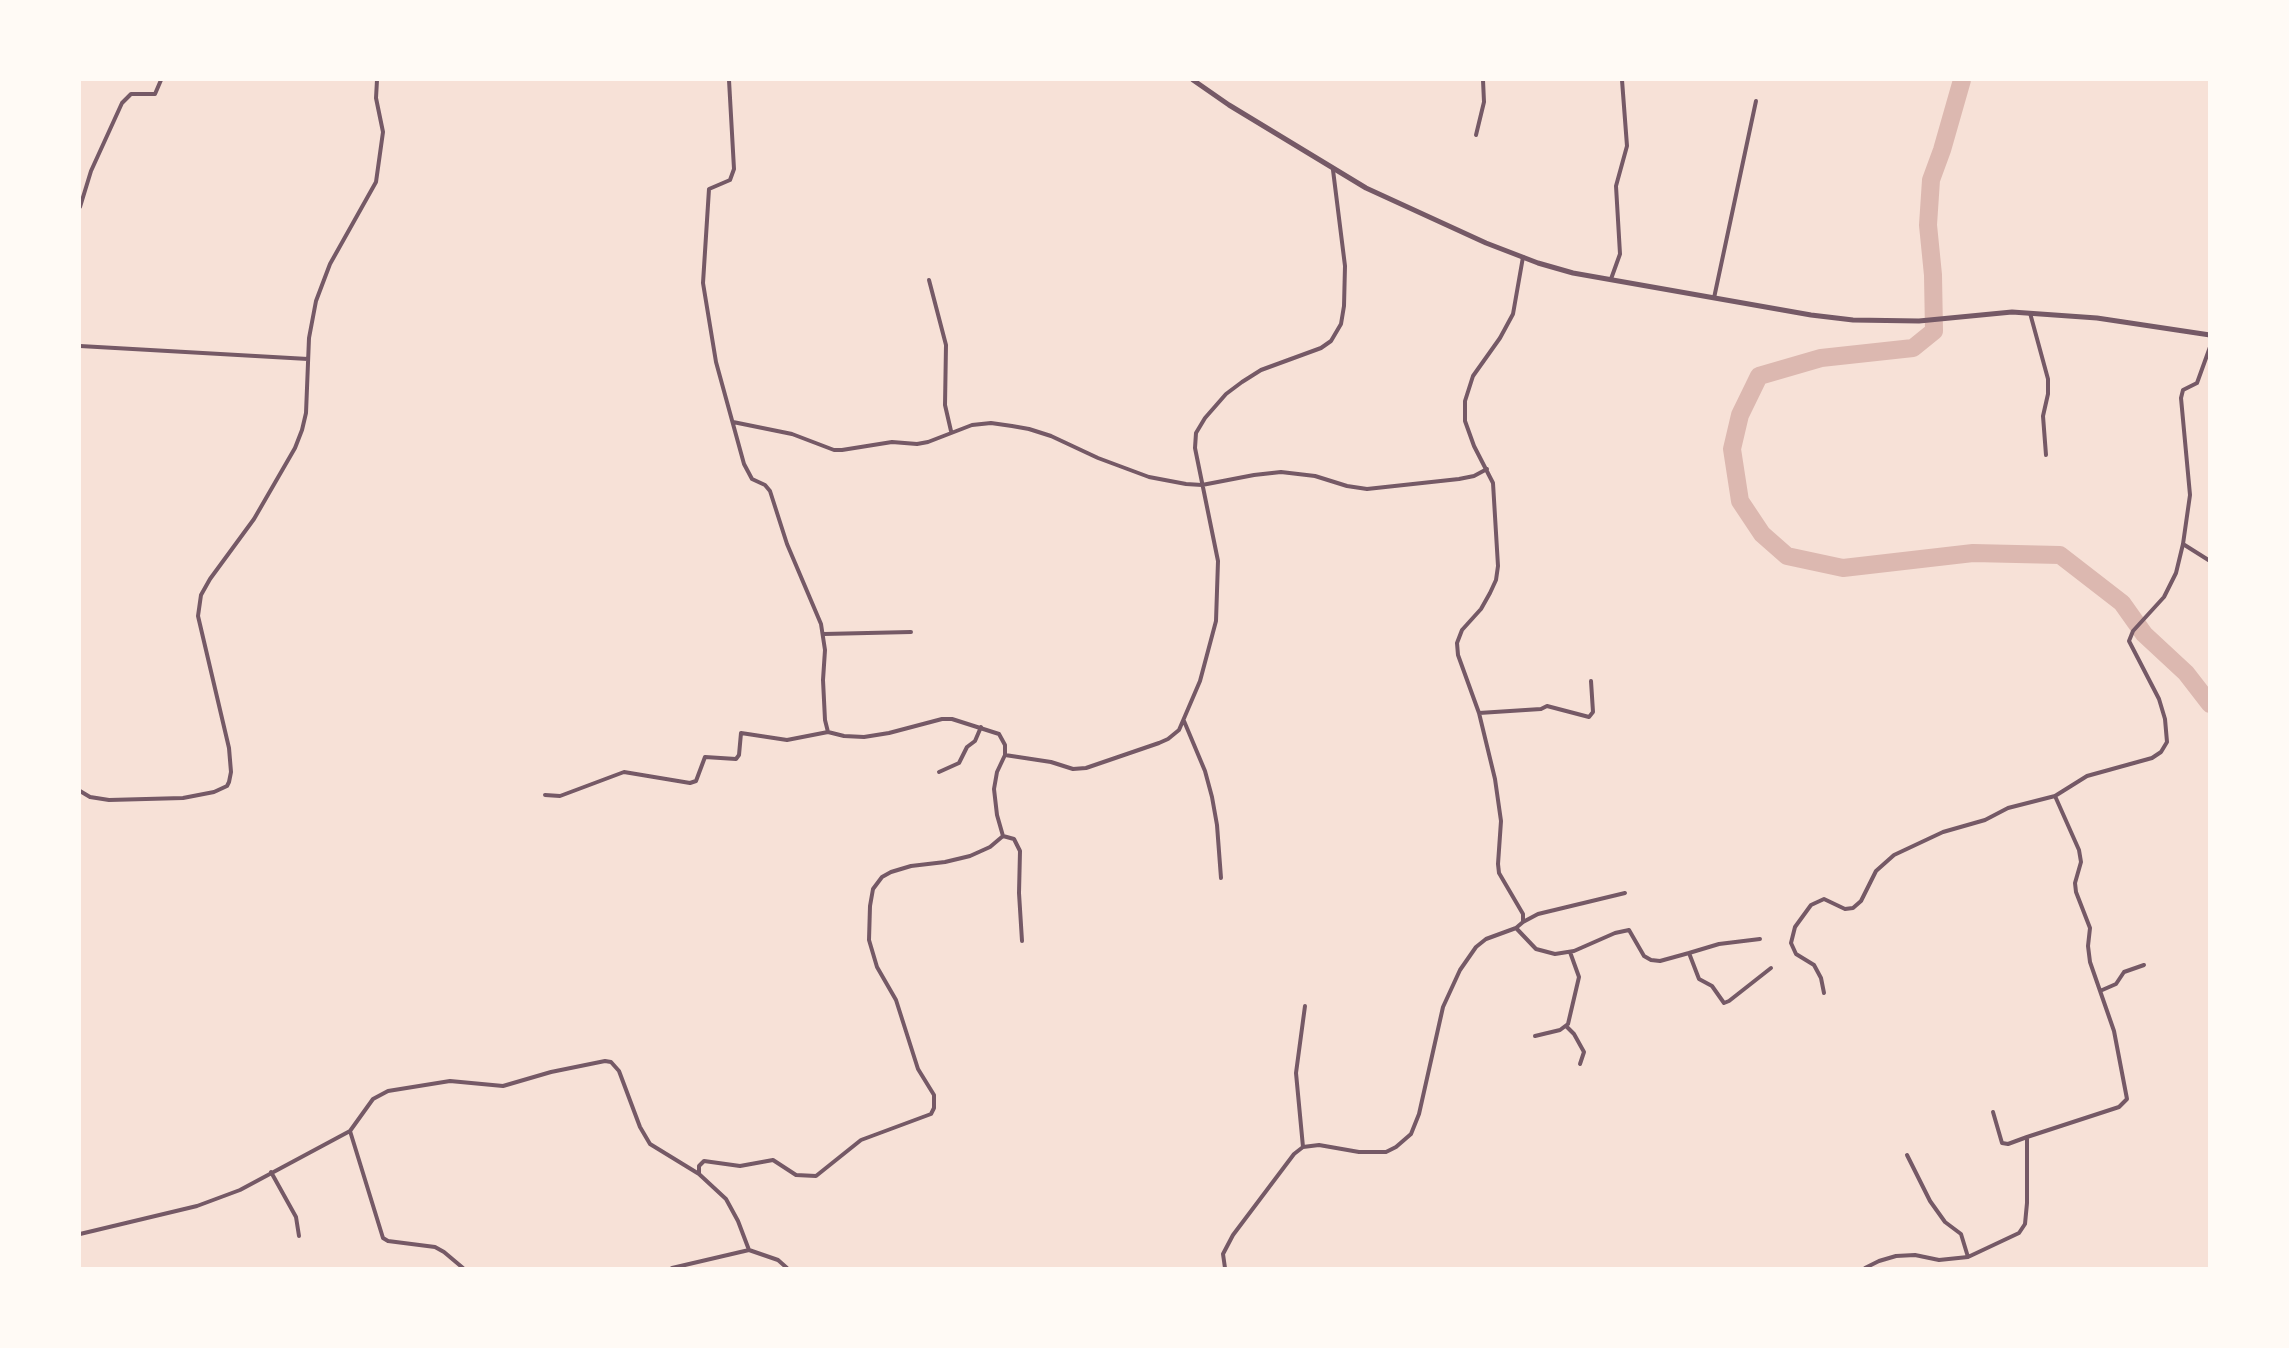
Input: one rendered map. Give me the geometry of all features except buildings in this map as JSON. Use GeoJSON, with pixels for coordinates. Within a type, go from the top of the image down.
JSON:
{"type":"FeatureCollection","features":[{"type":"Feature","properties":{"kind":"street"},"geometry":{"type":"LineString","coordinates":[[80,207],[91,171],[122,103],[131,94],[155,94],[160,80]]}},
{"type":"Feature","properties":{"kind":"street"},"geometry":{"type":"LineString","coordinates":[[80,791],[90,797],[109,800],[183,798],[204,795],[227,786],[231,772],[229,747],[201,628],[199,604],[205,586],[254,519],[295,448],[306,413],[310,330],[316,301],[330,264],[376,182],[383,132],[376,98],[377,80]]}},
{"type":"Feature","properties":{"kind":"street"},"geometry":{"type":"LineString","coordinates":[[729,80],[734,169],[730,180],[709,189],[703,275],[716,362],[748,475],[765,485],[770,491],[787,544],[824,634],[824,715],[828,732]]}},
{"type":"Feature","properties":{"kind":"street"},"geometry":{"type":"LineString","coordinates":[[1192,80],[1333,170],[1431,219],[1523,256],[1573,273],[1853,320],[1919,321],[2004,312],[2030,313],[2113,320],[2210,335]]}},
{"type":"Feature","properties":{"kind":"street"},"geometry":{"type":"LineString","coordinates":[[1476,135],[1484,102],[1483,80]]}},
{"type":"Feature","properties":{"kind":"street"},"geometry":{"type":"LineString","coordinates":[[1611,279],[1620,254],[1616,186],[1627,146],[1622,80]]}},
{"type":"Feature","properties":{"kind":"street"},"geometry":{"type":"LineString","coordinates":[[1714,298],[1756,101]]}},
{"type":"Feature","properties":{"kind":"street"},"geometry":{"type":"LineString","coordinates":[[1005,755],[1051,762],[1072,769],[1086,768],[1168,739],[1179,730],[1205,667],[1216,621],[1218,561],[1195,440],[1199,426],[1226,394],[1261,370],[1321,348],[1330,341],[1341,324],[1345,266],[1333,170]]}},
{"type":"Feature","properties":{"kind":"street"},"geometry":{"type":"LineString","coordinates":[[1522,922],[1523,914],[1499,873],[1500,809],[1479,713],[1458,655],[1457,643],[1462,630],[1481,609],[1496,580],[1498,566],[1493,483],[1474,446],[1465,421],[1465,401],[1473,376],[1500,338],[1513,314],[1523,256]]}},
{"type":"Feature","properties":{"kind":"street"},"geometry":{"type":"LineString","coordinates":[[929,280],[945,345],[945,405],[951,431]]}},
{"type":"Feature","properties":{"kind":"street"},"geometry":{"type":"LineString","coordinates":[[2030,313],[2048,380],[2048,394],[2043,416],[2046,455]]}},
{"type":"Feature","properties":{"kind":"street"},"geometry":{"type":"LineString","coordinates":[[80,346],[308,359]]}},
{"type":"Feature","properties":{"kind":"street"},"geometry":{"type":"LineString","coordinates":[[1824,993],[1821,978],[1814,965],[1796,954],[1791,943],[1795,927],[1811,905],[1824,899],[1845,909],[1853,908],[1860,901],[1876,871],[1894,855],[1943,832],[1985,820],[2008,808],[2055,796],[2087,776],[2152,758],[2165,748],[2167,742],[2165,719],[2159,699],[2129,645],[2129,637],[2164,597],[2176,573],[2189,511],[2190,479],[2181,399],[2183,390],[2197,383],[2210,347]]}},
{"type":"Feature","properties":{"kind":"street"},"geometry":{"type":"LineString","coordinates":[[733,422],[792,434],[834,450],[892,442],[928,442],[951,431],[991,423],[1029,429],[1149,477],[1202,485],[1281,472],[1315,476],[1347,486],[1367,489],[1459,479],[1474,476],[1487,469]]}},
{"type":"Feature","properties":{"kind":"street"},"geometry":{"type":"LineString","coordinates":[[2182,544],[2210,561]]}},
{"type":"Feature","properties":{"kind":"street"},"geometry":{"type":"LineString","coordinates":[[824,634],[911,632]]}},
{"type":"Feature","properties":{"kind":"street"},"geometry":{"type":"LineString","coordinates":[[1479,713],[1541,709],[1547,706],[1589,717],[1593,712],[1591,681]]}},
{"type":"Feature","properties":{"kind":"street"},"geometry":{"type":"LineString","coordinates":[[545,795],[560,796],[624,772],[690,783],[696,781],[705,757],[736,759],[739,755],[742,733],[787,740],[828,732],[864,737],[942,719],[952,719],[1002,736],[1005,755],[997,772],[994,789],[1003,836]]}},
{"type":"Feature","properties":{"kind":"street"},"geometry":{"type":"LineString","coordinates":[[1184,721],[1212,797],[1217,825],[1221,878]]}},
{"type":"Feature","properties":{"kind":"street"},"geometry":{"type":"LineString","coordinates":[[939,772],[958,763],[967,747],[975,741],[981,727]]}},
{"type":"Feature","properties":{"kind":"street"},"geometry":{"type":"LineString","coordinates":[[1993,1112],[2002,1143],[2008,1144],[2119,1107],[2127,1099],[2119,1052],[2090,962],[2088,946],[2090,928],[2076,892],[2075,883],[2080,862],[2079,850],[2055,796]]}},
{"type":"Feature","properties":{"kind":"street"},"geometry":{"type":"LineString","coordinates":[[1003,836],[1014,839],[1020,851],[1019,893],[1022,941]]}},
{"type":"Feature","properties":{"kind":"street"},"geometry":{"type":"LineString","coordinates":[[699,1174],[699,1166],[704,1161],[740,1167],[773,1160],[796,1175],[816,1176],[861,1140],[931,1113],[934,1108],[934,1095],[918,1069],[896,1000],[877,967],[868,940],[873,889],[882,877],[891,872],[970,856],[990,847],[1003,836]]}},
{"type":"Feature","properties":{"kind":"street"},"geometry":{"type":"LineString","coordinates":[[1225,1269],[1223,1254],[1233,1234],[1294,1154],[1303,1147],[1319,1145],[1359,1152],[1386,1152],[1411,1134],[1419,1114],[1443,1007],[1460,970],[1476,947],[1486,939],[1516,928],[1522,922],[1538,914],[1625,893]]}},
{"type":"Feature","properties":{"kind":"street"},"geometry":{"type":"LineString","coordinates":[[1516,928],[1529,943],[1542,952],[1555,954],[1570,952],[1627,930],[1632,933],[1644,956],[1660,961],[1727,943],[1760,939]]}},
{"type":"Feature","properties":{"kind":"street"},"geometry":{"type":"LineString","coordinates":[[1566,1026],[1579,977],[1570,952]]}},
{"type":"Feature","properties":{"kind":"street"},"geometry":{"type":"LineString","coordinates":[[1689,953],[1699,979],[1712,986],[1724,1003],[1771,968]]}},
{"type":"Feature","properties":{"kind":"street"},"geometry":{"type":"LineString","coordinates":[[2100,991],[2116,984],[2124,972],[2144,965]]}},
{"type":"Feature","properties":{"kind":"street"},"geometry":{"type":"LineString","coordinates":[[1303,1147],[1296,1073],[1305,1006]]}},
{"type":"Feature","properties":{"kind":"street"},"geometry":{"type":"LineString","coordinates":[[1535,1036],[1566,1026]]}},
{"type":"Feature","properties":{"kind":"street"},"geometry":{"type":"LineString","coordinates":[[1566,1026],[1574,1034],[1584,1052],[1580,1064]]}},
{"type":"Feature","properties":{"kind":"street"},"geometry":{"type":"LineString","coordinates":[[80,1234],[216,1200],[240,1190],[350,1131],[373,1099],[388,1091],[450,1081],[503,1086],[544,1073],[605,1061],[611,1062],[619,1071],[640,1127],[650,1144],[699,1174],[730,1204],[749,1250]]}},
{"type":"Feature","properties":{"kind":"street"},"geometry":{"type":"LineString","coordinates":[[350,1131],[383,1238],[388,1241],[435,1247],[463,1269]]}},
{"type":"Feature","properties":{"kind":"street"},"geometry":{"type":"LineString","coordinates":[[1865,1269],[1879,1261],[1896,1256],[1916,1255],[1939,1260],[1968,1257],[2023,1229],[2027,1203],[2027,1137]]}},
{"type":"Feature","properties":{"kind":"street"},"geometry":{"type":"LineString","coordinates":[[1907,1155],[1930,1201],[1945,1222],[1961,1234],[1968,1257]]}},
{"type":"Feature","properties":{"kind":"street"},"geometry":{"type":"LineString","coordinates":[[271,1172],[297,1217],[299,1236]]}},
{"type":"Feature","properties":{"kind":"street"},"geometry":{"type":"LineString","coordinates":[[672,1269],[749,1250],[778,1260],[787,1269]]}},
{"type":"Feature","properties":{"kind":"waterway"},"geometry":{"type":"LineString","coordinates":[[1962,80],[1931,180],[1928,225],[1933,275],[1934,331],[1913,348],[1821,358],[1759,376],[1740,415],[1732,449],[1740,501],[1762,534],[1787,556],[1843,568],[1973,553],[2060,555],[2122,603],[2144,634],[2186,673],[2210,704]]}}]}
